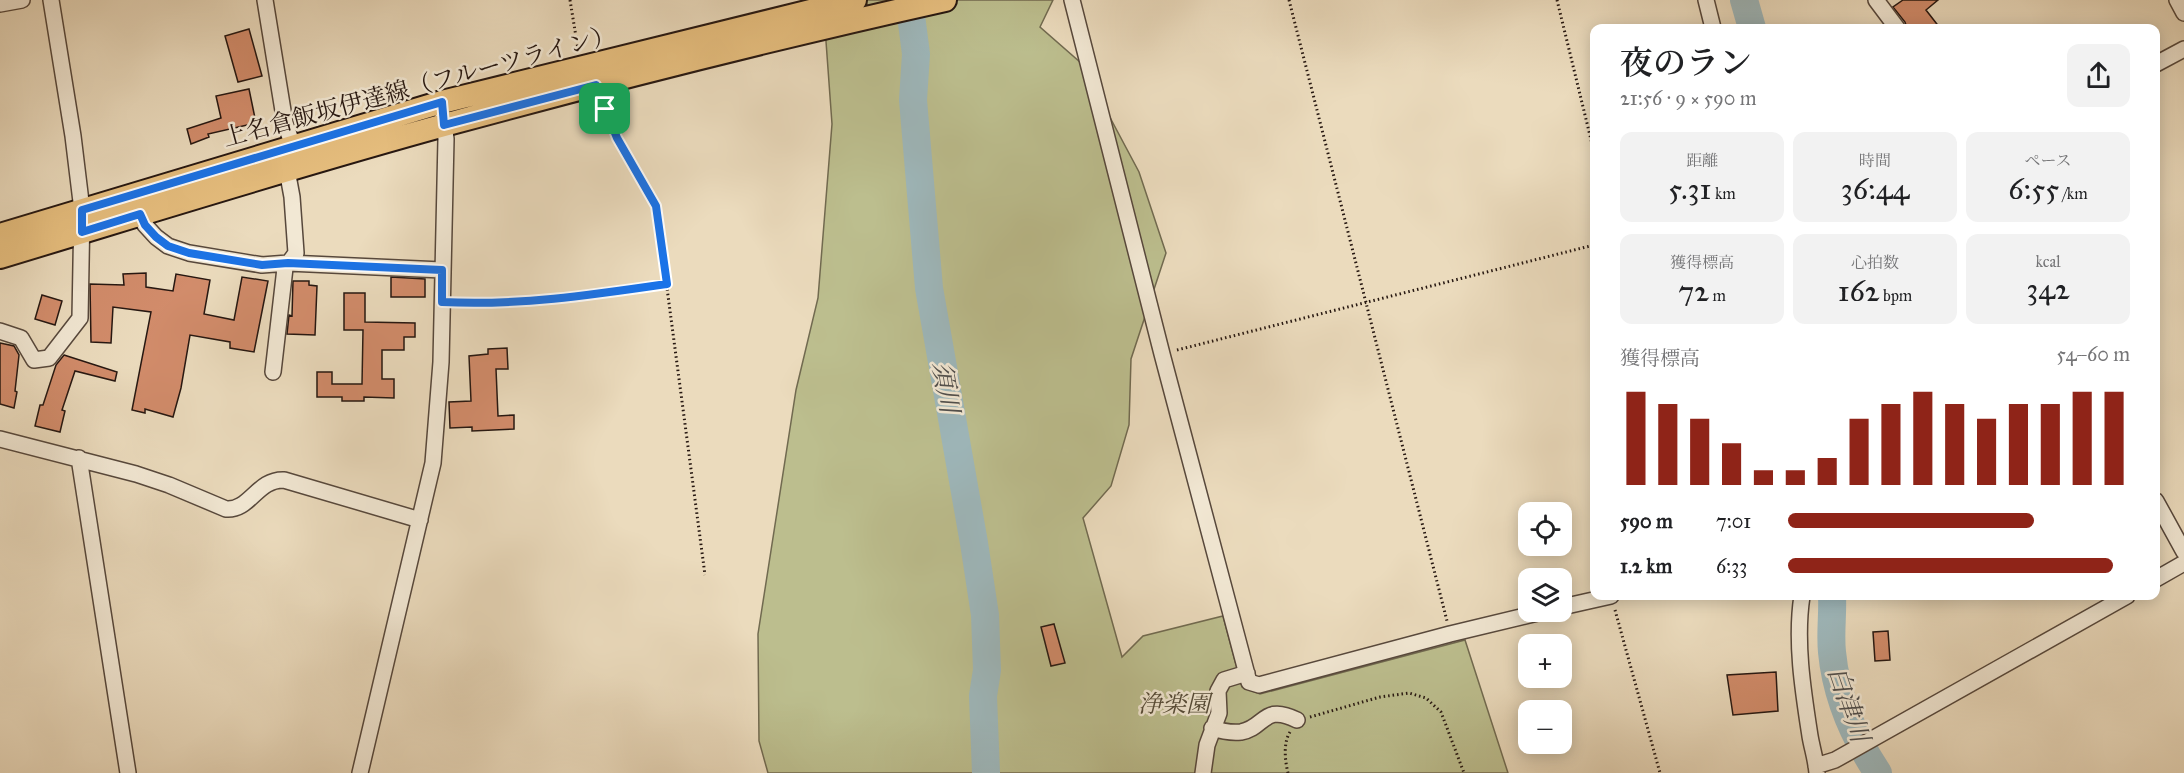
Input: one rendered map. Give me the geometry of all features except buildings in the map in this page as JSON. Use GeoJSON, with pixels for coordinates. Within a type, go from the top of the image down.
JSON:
{"type":"FeatureCollection","features":[{"type":"Feature","properties":{"kind":"main road","name":"上名倉飯坂伊達線（フルーツライン）"},"geometry":{"type":"LineString","coordinates":[[0,235],[140,214],[444,125],[596,85],[765,32],[855,0]]}},
{"type":"Feature","properties":{"kind":"main road","name":"上名倉飯坂伊達線（フルーツライン）"},"geometry":{"type":"LineString","coordinates":[[0,256],[82,221],[293,146],[442,102],[581,68],[945,0]]}},
{"type":"Feature","properties":{"kind":"street"},"geometry":{"type":"LineString","coordinates":[[0,4],[22,0]]}},
{"type":"Feature","properties":{"kind":"street"},"geometry":{"type":"LineString","coordinates":[[0,331],[21,339],[34,360],[49,358],[80,318],[82,221],[73,136],[51,0]]}},
{"type":"Feature","properties":{"kind":"street"},"geometry":{"type":"LineString","coordinates":[[265,0],[285,123],[293,146]]}},
{"type":"Feature","properties":{"kind":"street"},"geometry":{"type":"LineString","coordinates":[[1072,0],[1162,354],[1249,682],[1259,686],[1518,618]]}},
{"type":"Feature","properties":{"kind":"street"},"geometry":{"type":"LineString","coordinates":[[1706,0],[1712,24]]}},
{"type":"Feature","properties":{"kind":"street"},"geometry":{"type":"LineString","coordinates":[[1876,0],[1894,24]]}},
{"type":"Feature","properties":{"kind":"street"},"geometry":{"type":"LineString","coordinates":[[2177,0],[2184,13]]}},
{"type":"Feature","properties":{"kind":"street"},"geometry":{"type":"LineString","coordinates":[[2160,62],[2184,49]]}},
{"type":"Feature","properties":{"kind":"street"},"geometry":{"type":"LineString","coordinates":[[360,773],[432,463],[441,362],[446,139],[442,102]]}},
{"type":"Feature","properties":{"kind":"street"},"geometry":{"type":"LineString","coordinates":[[273,372],[285,268],[296,253],[292,197],[287,170]]}},
{"type":"Feature","properties":{"kind":"street"},"geometry":{"type":"LineString","coordinates":[[140,214],[145,225],[156,237],[168,246],[189,253],[262,265],[288,263],[442,270]]}},
{"type":"Feature","properties":{"kind":"street"},"geometry":{"type":"LineString","coordinates":[[0,439],[147,477],[226,509],[237,508],[265,484],[279,479],[420,520]]}},
{"type":"Feature","properties":{"kind":"street"},"geometry":{"type":"LineString","coordinates":[[79,458],[128,773]]}},
{"type":"Feature","properties":{"kind":"street"},"geometry":{"type":"LineString","coordinates":[[2160,508],[2184,552]]}},
{"type":"Feature","properties":{"kind":"street"},"geometry":{"type":"LineString","coordinates":[[2160,577],[2184,563]]}},
{"type":"Feature","properties":{"kind":"street"},"geometry":{"type":"LineString","coordinates":[[1802,600],[1799,631],[1801,662],[1816,770],[2120,600]]}},
{"type":"Feature","properties":{"kind":"street"},"geometry":{"type":"LineString","coordinates":[[1572,606],[1612,601]]}},
{"type":"Feature","properties":{"kind":"street"},"geometry":{"type":"LineString","coordinates":[[1203,773],[1207,745],[1219,712],[1218,691],[1224,680],[1247,673]]}},
{"type":"Feature","properties":{"kind":"street"},"geometry":{"type":"LineString","coordinates":[[1212,728],[1243,732],[1264,717],[1274,714],[1288,715],[1297,720]]}},
{"type":"Feature","properties":{"kind":"path"},"geometry":{"type":"LineString","coordinates":[[570,0],[581,68]]}},
{"type":"Feature","properties":{"kind":"path"},"geometry":{"type":"LineString","coordinates":[[1289,0],[1450,634]]}},
{"type":"Feature","properties":{"kind":"path"},"geometry":{"type":"LineString","coordinates":[[1557,0],[1590,136]]}},
{"type":"Feature","properties":{"kind":"path"},"geometry":{"type":"LineString","coordinates":[[596,85],[617,138],[656,206],[705,575]]}},
{"type":"Feature","properties":{"kind":"path"},"geometry":{"type":"LineString","coordinates":[[1162,354],[1590,246]]}},
{"type":"Feature","properties":{"kind":"path"},"geometry":{"type":"LineString","coordinates":[[442,302],[478,304],[535,302],[667,284]]}},
{"type":"Feature","properties":{"kind":"path"},"geometry":{"type":"LineString","coordinates":[[1612,601],[1660,773]]}},
{"type":"Feature","properties":{"kind":"path"},"geometry":{"type":"LineString","coordinates":[[1288,773],[1285,762],[1286,738],[1297,720],[1380,697],[1408,693],[1426,698],[1441,712],[1464,773]]}},
{"type":"Feature","properties":{"kind":"green space","name":"浄楽園"},"geometry":{"type":"Polygon","coordinates":[[[823,0],[1053,0],[1040,27],[1081,63],[1139,172],[1166,253],[1131,359],[1129,425],[1111,486],[1083,518],[1122,657],[1143,636],[1223,616],[1242,687],[1260,694],[1465,640],[1508,773],[768,773],[759,741],[758,634],[796,390],[818,298],[832,124],[823,0]]]}},
{"type":"Feature","properties":{"kind":"waterway","name":"須川"},"geometry":{"type":"LineString","coordinates":[[909,0],[916,54],[913,100],[929,288],[985,615],[987,670],[983,696],[986,773]]}},
{"type":"Feature","properties":{"kind":"waterway","name":"白津川"},"geometry":{"type":"LineString","coordinates":[[1744,0],[1751,24]]}},
{"type":"Feature","properties":{"kind":"waterway","name":"白津川"},"geometry":{"type":"LineString","coordinates":[[1832,600],[1831,645],[1842,700],[1861,745],[1878,773]]}},
{"type":"Feature","properties":{"kind":"route"},"geometry":{"type":"LineString","coordinates":[[596,85],[605,109],[617,138],[656,206],[667,284],[535,302],[478,304],[442,302],[442,270],[288,263],[262,265],[189,253],[168,246],[156,237],[145,225],[140,214],[82,232],[82,210],[442,102],[444,125],[596,85]]}}]}
